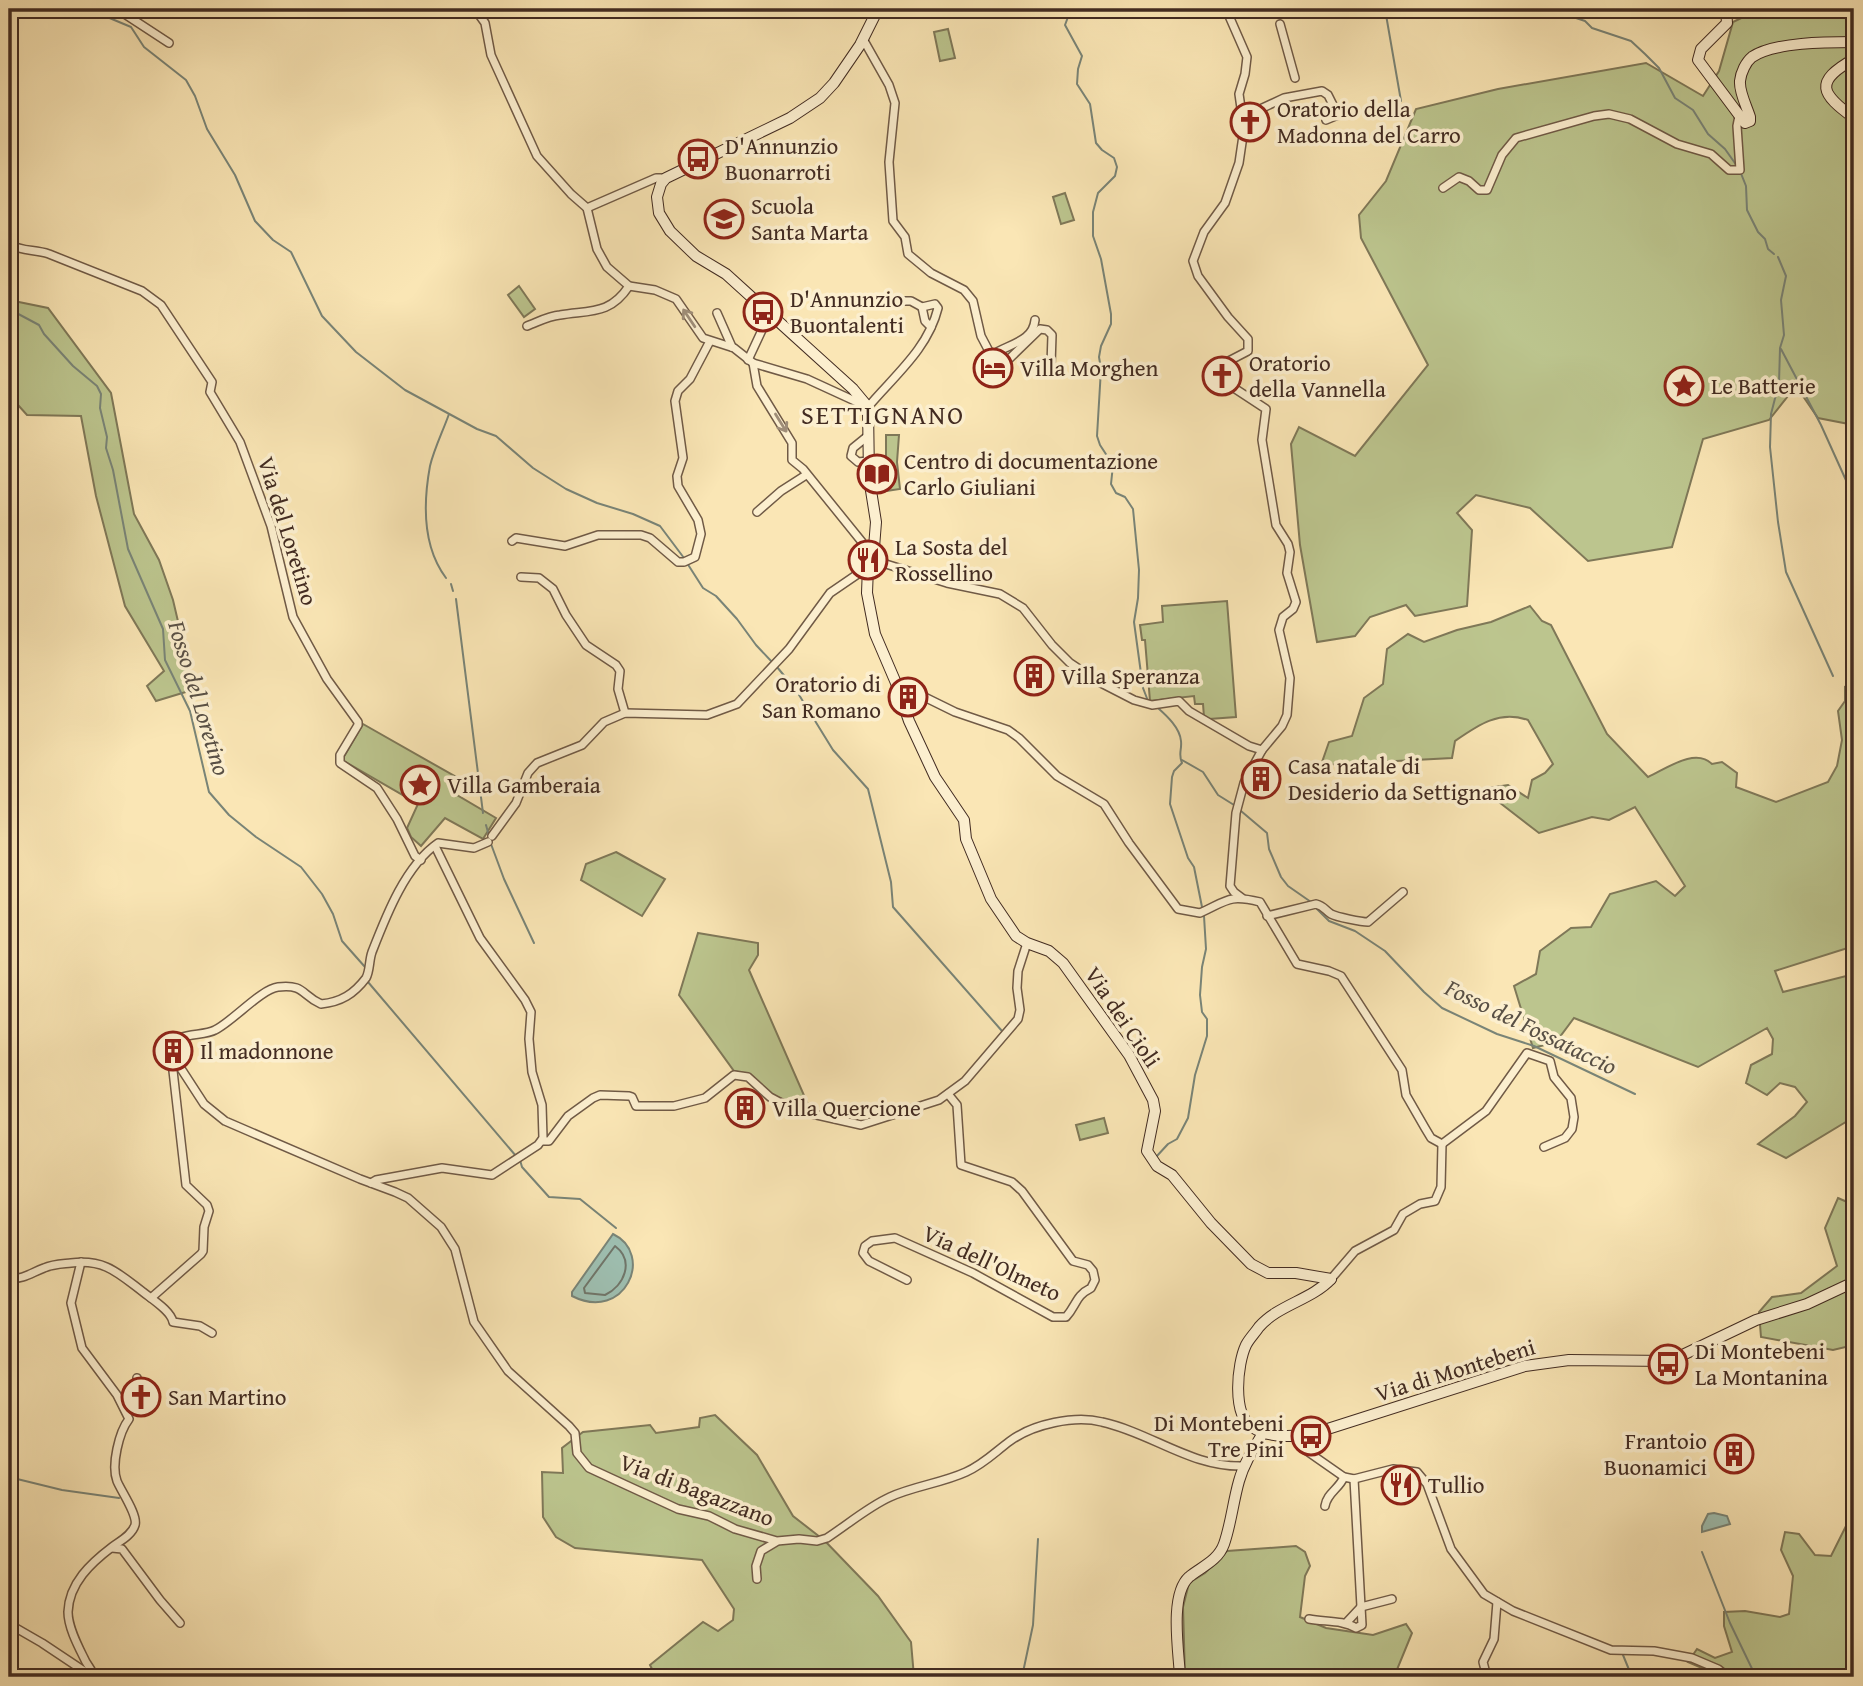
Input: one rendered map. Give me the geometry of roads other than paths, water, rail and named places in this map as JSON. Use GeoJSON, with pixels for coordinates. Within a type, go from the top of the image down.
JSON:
{"type":"FeatureCollection","features":[{"type":"Feature","properties":{"kind":"street"},"geometry":{"type":"LineString","coordinates":[[117,9],[169,43]]}},
{"type":"Feature","properties":{"kind":"street"},"geometry":{"type":"LineString","coordinates":[[475,9],[485,23],[491,55],[537,156],[587,208],[601,257],[607,267],[629,286],[673,296],[700,335],[710,341],[732,348],[751,361],[807,379],[846,397],[871,403]]}},
{"type":"Feature","properties":{"kind":"street"},"geometry":{"type":"LineString","coordinates":[[587,208],[656,178],[666,177],[808,107],[834,83],[863,39],[878,9]]}},
{"type":"Feature","properties":{"kind":"street"},"geometry":{"type":"LineString","coordinates":[[1226,9],[1247,57],[1239,94],[1244,129],[1239,163],[1225,203],[1204,232],[1194,261],[1198,276],[1248,340],[1248,351],[1221,365],[1214,372],[1214,377],[1218,382],[1234,388],[1266,409],[1262,440],[1276,526],[1290,552],[1287,573],[1296,606],[1283,617],[1279,631],[1290,678],[1287,715],[1282,726],[1262,750],[1244,783],[1236,813],[1230,886],[1242,898]]}},
{"type":"Feature","properties":{"kind":"street"},"geometry":{"type":"LineString","coordinates":[[1726,9],[1727,23],[1701,49],[1698,60],[1745,123],[1750,121],[1740,83],[1743,69],[1751,57],[1776,48],[1854,42]]}},
{"type":"Feature","properties":{"kind":"street"},"geometry":{"type":"LineString","coordinates":[[1280,24],[1300,94]]}},
{"type":"Feature","properties":{"kind":"street"},"geometry":{"type":"LineString","coordinates":[[863,39],[889,85],[895,103],[889,162],[893,221],[905,237],[908,254],[931,273],[964,290],[973,301],[981,336],[991,355],[1008,360],[1040,329],[1047,330],[1052,335],[1051,365]]}},
{"type":"Feature","properties":{"kind":"street"},"geometry":{"type":"LineString","coordinates":[[1854,59],[1840,68],[1831,78],[1826,90],[1834,104],[1854,117]]}},
{"type":"Feature","properties":{"kind":"street"},"geometry":{"type":"LineString","coordinates":[[1243,117],[1284,98],[1326,93],[1338,115],[1326,120]]}},
{"type":"Feature","properties":{"kind":"street"},"geometry":{"type":"LineString","coordinates":[[1443,188],[1459,177],[1483,191],[1489,187],[1502,155],[1516,138],[1609,114],[1630,119],[1677,144],[1711,154],[1729,170],[1738,170],[1739,116]]}},
{"type":"Feature","properties":{"kind":"street"},"geometry":{"type":"LineString","coordinates":[[666,177],[657,197],[659,213],[670,231],[696,256],[726,274],[871,403]]}},
{"type":"Feature","properties":{"kind":"street","name":"Via del Loretino"},"geometry":{"type":"LineString","coordinates":[[9,244],[20,251],[36,249],[49,254],[142,291],[161,304],[212,382],[211,392],[240,442],[271,526],[293,617],[332,686],[358,722],[340,755],[340,763],[377,788],[397,819],[415,856],[421,860]]}},
{"type":"Feature","properties":{"kind":"street"},"geometry":{"type":"LineString","coordinates":[[527,326],[559,315],[604,310],[623,296],[629,286]]}},
{"type":"Feature","properties":{"kind":"street"},"geometry":{"type":"LineString","coordinates":[[871,403],[915,354],[931,327],[938,308],[934,304],[922,307],[911,301],[878,301]]}},
{"type":"Feature","properties":{"kind":"street"},"geometry":{"type":"LineString","coordinates":[[922,307],[925,321],[931,327]]}},
{"type":"Feature","properties":{"kind":"street"},"geometry":{"type":"LineString","coordinates":[[717,313],[732,348]]}},
{"type":"Feature","properties":{"kind":"street"},"geometry":{"type":"LineString","coordinates":[[769,315],[751,361],[757,386],[790,438],[792,460],[862,542],[870,564]]}},
{"type":"Feature","properties":{"kind":"street"},"geometry":{"type":"LineString","coordinates":[[985,377],[979,367],[991,355],[1027,337],[1034,328],[1035,320]]}},
{"type":"Feature","properties":{"kind":"street"},"geometry":{"type":"LineString","coordinates":[[512,541],[516,538],[565,546],[598,536],[641,535],[650,538],[678,562],[695,557],[699,551],[701,534],[698,520],[678,486],[677,476],[683,458],[675,401],[678,391],[690,379],[710,341]]}},
{"type":"Feature","properties":{"kind":"street","name":"Via dei Cioli"},"geometry":{"type":"LineString","coordinates":[[871,403],[868,464],[876,522],[867,593],[875,634],[909,721],[935,777],[964,820],[966,839],[991,899],[1016,936],[1049,951],[1063,963],[1123,1045],[1153,1100],[1155,1111],[1147,1151],[1157,1167],[1172,1175],[1211,1223],[1251,1264],[1268,1273],[1296,1273],[1331,1279]]}},
{"type":"Feature","properties":{"kind":"street"},"geometry":{"type":"LineString","coordinates":[[868,464],[858,462],[851,456],[853,449],[869,434]]}},
{"type":"Feature","properties":{"kind":"street"},"geometry":{"type":"LineString","coordinates":[[757,512],[781,491],[806,475]]}},
{"type":"Feature","properties":{"kind":"street"},"geometry":{"type":"LineString","coordinates":[[151,1298],[203,1251],[204,1227],[209,1211],[202,1199],[186,1185],[172,1062],[166,1049],[170,1044],[198,1032],[212,1032],[271,988],[296,987],[321,1004],[339,1001],[350,995],[367,976],[369,959],[386,917],[421,860],[435,846],[450,843],[474,848],[490,839],[516,803],[528,773],[537,764],[582,745],[604,722],[625,713],[708,715],[737,704],[789,649],[830,593],[870,564],[1000,594],[1023,608],[1070,663],[1097,681],[1134,700],[1152,705],[1179,701],[1189,711],[1249,746],[1262,750]]}},
{"type":"Feature","properties":{"kind":"street"},"geometry":{"type":"LineString","coordinates":[[521,577],[539,579],[553,589],[586,645],[616,665],[620,671],[618,689],[625,713]]}},
{"type":"Feature","properties":{"kind":"street"},"geometry":{"type":"LineString","coordinates":[[896,683],[955,712],[1008,730],[1057,776],[1104,804],[1178,909],[1200,913],[1219,902],[1242,898],[1260,902],[1297,964],[1341,976],[1402,1070],[1406,1095],[1431,1138],[1442,1144]]}},
{"type":"Feature","properties":{"kind":"street"},"geometry":{"type":"LineString","coordinates":[[435,846],[480,938],[531,1013],[529,1039],[532,1072],[542,1105],[542,1141]]}},
{"type":"Feature","properties":{"kind":"street"},"geometry":{"type":"LineString","coordinates":[[1267,916],[1316,904],[1323,906],[1333,916],[1367,922],[1403,892]]}},
{"type":"Feature","properties":{"kind":"street"},"geometry":{"type":"LineString","coordinates":[[371,1183],[442,1168],[492,1175],[542,1141],[549,1141],[568,1116],[600,1095],[632,1097],[636,1106],[674,1106],[705,1098],[734,1075],[748,1077],[769,1097],[785,1105],[861,1125],[933,1103],[974,1072],[1018,1019],[1018,971],[1027,943]]}},
{"type":"Feature","properties":{"kind":"street"},"geometry":{"type":"LineString","coordinates":[[1442,1144],[1486,1111],[1527,1053],[1550,1061],[1554,1077],[1571,1098],[1573,1106],[1572,1129],[1565,1138],[1544,1147]]}},
{"type":"Feature","properties":{"kind":"street","name":"Via di Bagazzano"},"geometry":{"type":"LineString","coordinates":[[172,1062],[178,1064],[204,1104],[225,1121],[408,1198],[441,1227],[456,1249],[474,1322],[508,1371],[575,1433],[577,1453],[589,1468],[678,1509],[709,1516],[735,1529],[777,1541],[817,1541],[827,1538],[889,1498],[964,1474],[986,1462],[1023,1433],[1069,1421],[1100,1421],[1126,1428],[1205,1461],[1223,1466],[1244,1466]]}},
{"type":"Feature","properties":{"kind":"street","name":"Via dell'Olmeto"},"geometry":{"type":"LineString","coordinates":[[907,1280],[869,1261],[863,1253],[864,1246],[872,1241],[895,1238],[973,1273],[1053,1317],[1066,1317],[1073,1310],[1080,1294],[1091,1288],[1095,1279],[1088,1265],[1073,1261],[1022,1191],[1012,1182],[961,1165],[957,1105],[948,1094]]}},
{"type":"Feature","properties":{"kind":"street"},"geometry":{"type":"LineString","coordinates":[[1180,1677],[1177,1611],[1180,1592],[1185,1581],[1207,1565],[1221,1550],[1244,1466],[1264,1433],[1246,1422],[1239,1401],[1240,1368],[1246,1345],[1261,1325],[1283,1308],[1312,1294],[1331,1279],[1355,1251],[1394,1230],[1403,1214],[1420,1204],[1435,1201],[1441,1187],[1442,1144]]}},
{"type":"Feature","properties":{"kind":"street"},"geometry":{"type":"LineString","coordinates":[[81,1262],[71,1303],[72,1313],[82,1348],[117,1395],[129,1419],[120,1434]]}},
{"type":"Feature","properties":{"kind":"street"},"geometry":{"type":"LineString","coordinates":[[9,1279],[27,1278],[43,1268],[81,1262],[103,1264],[151,1298],[169,1314],[173,1322],[200,1326],[212,1333]]}},
{"type":"Feature","properties":{"kind":"street","name":"Via di Montebeni"},"geometry":{"type":"LineString","coordinates":[[1264,1433],[1295,1436],[1349,1423],[1525,1366],[1569,1360],[1670,1361],[1756,1320],[1807,1304],[1854,1282]]}},
{"type":"Feature","properties":{"kind":"street"},"geometry":{"type":"LineString","coordinates":[[93,1677],[68,1612],[79,1578],[134,1528],[136,1520],[116,1477],[122,1423]]}},
{"type":"Feature","properties":{"kind":"street"},"geometry":{"type":"LineString","coordinates":[[1295,1436],[1301,1447],[1344,1477],[1354,1479],[1393,1469],[1417,1472],[1426,1484],[1451,1549],[1484,1594],[1513,1611],[1611,1650],[1654,1651],[1692,1658],[1718,1669],[1728,1677]]}},
{"type":"Feature","properties":{"kind":"street"},"geometry":{"type":"LineString","coordinates":[[1325,1506],[1327,1497],[1342,1483],[1344,1477]]}},
{"type":"Feature","properties":{"kind":"street"},"geometry":{"type":"LineString","coordinates":[[1309,1619],[1347,1622],[1356,1628],[1363,1625],[1354,1479]]}},
{"type":"Feature","properties":{"kind":"street"},"geometry":{"type":"LineString","coordinates":[[123,1539],[122,1549],[180,1623]]}},
{"type":"Feature","properties":{"kind":"street"},"geometry":{"type":"LineString","coordinates":[[757,1579],[756,1566],[761,1551],[777,1541]]}},
{"type":"Feature","properties":{"kind":"street"},"geometry":{"type":"LineString","coordinates":[[111,1548],[122,1549]]}},
{"type":"Feature","properties":{"kind":"street"},"geometry":{"type":"LineString","coordinates":[[1347,1622],[1362,1608],[1392,1599]]}},
{"type":"Feature","properties":{"kind":"street"},"geometry":{"type":"LineString","coordinates":[[1487,1677],[1483,1662],[1494,1639],[1497,1602]]}},
{"type":"Feature","properties":{"kind":"street"},"geometry":{"type":"LineString","coordinates":[[9,1624],[93,1677]]}},
{"type":"Feature","properties":{"kind":"water"},"geometry":{"type":"Polygon","coordinates":[[[613,1234],[625,1244],[632,1256],[628,1283],[619,1294],[607,1301],[591,1302],[572,1296],[572,1292],[613,1234]]]}},
{"type":"Feature","properties":{"kind":"water"},"geometry":{"type":"Polygon","coordinates":[[[1708,1514],[1727,1516],[1730,1524],[1702,1532],[1708,1514]]]}},
{"type":"Feature","properties":{"kind":"waterway"},"geometry":{"type":"LineString","coordinates":[[88,9],[131,27],[144,47],[186,80],[207,129],[235,175],[255,221],[273,240],[291,252],[322,316],[356,352],[405,390],[477,429],[496,436],[533,468],[566,489],[660,526],[684,558]]}},
{"type":"Feature","properties":{"kind":"waterway"},"geometry":{"type":"LineString","coordinates":[[1078,9],[1068,17],[1065,25],[1082,56],[1077,84],[1090,104],[1096,143],[1114,158],[1117,167],[1115,176],[1098,193],[1093,212],[1093,236],[1101,259],[1111,314],[1111,324],[1099,357],[1101,369],[1097,436],[1113,465],[1111,484],[1116,493],[1125,497],[1133,509],[1139,570],[1134,622],[1143,688],[1148,701]]}},
{"type":"Feature","properties":{"kind":"waterway"},"geometry":{"type":"LineString","coordinates":[[1385,9],[1401,101]]}},
{"type":"Feature","properties":{"kind":"waterway"},"geometry":{"type":"LineString","coordinates":[[1562,9],[1567,15],[1585,21],[1592,28],[1631,41],[1659,68],[1675,98],[1693,110],[1708,134],[1725,149],[1737,166]]}},
{"type":"Feature","properties":{"kind":"waterway"},"geometry":{"type":"LineString","coordinates":[[1740,171],[1746,186],[1747,210],[1768,249],[1774,254]]}},
{"type":"Feature","properties":{"kind":"waterway"},"geometry":{"type":"LineString","coordinates":[[1778,257],[1786,276],[1781,300],[1784,335],[1780,348],[1779,383],[1771,414],[1770,447],[1778,522],[1786,572],[1833,676]]}},
{"type":"Feature","properties":{"kind":"waterway","name":"Fosso del Loretino"},"geometry":{"type":"LineString","coordinates":[[9,309],[39,325],[73,366],[97,386],[101,394],[100,408],[107,437],[106,448],[113,470],[128,549],[163,629],[165,660],[190,711],[209,792],[229,815],[301,867],[322,894],[333,914],[342,941],[365,967]]}},
{"type":"Feature","properties":{"kind":"waterway"},"geometry":{"type":"LineString","coordinates":[[1781,349],[1821,425],[1854,498]]}},
{"type":"Feature","properties":{"kind":"waterway"},"geometry":{"type":"LineString","coordinates":[[446,578],[432,552],[426,524],[426,495],[430,466],[449,414]]}},
{"type":"Feature","properties":{"kind":"waterway"},"geometry":{"type":"LineString","coordinates":[[687,563],[703,588],[716,596],[773,663]]}},
{"type":"Feature","properties":{"kind":"waterway"},"geometry":{"type":"LineString","coordinates":[[451,584],[453,591]]}},
{"type":"Feature","properties":{"kind":"waterway"},"geometry":{"type":"LineString","coordinates":[[456,599],[483,813]]}},
{"type":"Feature","properties":{"kind":"waterway"},"geometry":{"type":"LineString","coordinates":[[777,667],[796,690],[833,750],[868,789],[891,882],[893,907],[1002,1031]]}},
{"type":"Feature","properties":{"kind":"waterway"},"geometry":{"type":"LineString","coordinates":[[1158,708],[1180,736],[1182,763],[1172,777],[1170,804],[1188,858],[1194,867],[1202,907]]}},
{"type":"Feature","properties":{"kind":"waterway","name":"Fosso del Fossataccio"},"geometry":{"type":"LineString","coordinates":[[1182,760],[1203,772],[1218,795],[1234,805]]}},
{"type":"Feature","properties":{"kind":"waterway","name":"Fosso del Fossataccio"},"geometry":{"type":"LineString","coordinates":[[1241,811],[1267,833],[1269,849],[1281,877],[1288,886],[1311,902]]}},
{"type":"Feature","properties":{"kind":"waterway"},"geometry":{"type":"LineString","coordinates":[[486,825],[489,836]]}},
{"type":"Feature","properties":{"kind":"waterway"},"geometry":{"type":"LineString","coordinates":[[491,844],[534,943]]}},
{"type":"Feature","properties":{"kind":"waterway","name":"Fosso del Fossataccio"},"geometry":{"type":"LineString","coordinates":[[1314,906],[1329,921],[1355,931],[1385,951],[1442,1008],[1497,1034],[1534,1046],[1635,1094]]}},
{"type":"Feature","properties":{"kind":"waterway"},"geometry":{"type":"LineString","coordinates":[[1156,1157],[1177,1139],[1188,1118],[1195,1075],[1207,1036],[1207,1019],[1202,1012],[1200,995],[1206,949],[1204,916]]}},
{"type":"Feature","properties":{"kind":"waterway","name":"Fosso del Loretino"},"geometry":{"type":"LineString","coordinates":[[368,982],[516,1156]]}},
{"type":"Feature","properties":{"kind":"waterway"},"geometry":{"type":"LineString","coordinates":[[520,1160],[522,1167],[549,1197],[580,1199],[616,1228]]}},
{"type":"Feature","properties":{"kind":"waterway"},"geometry":{"type":"LineString","coordinates":[[9,1477],[62,1490],[119,1498]]}},
{"type":"Feature","properties":{"kind":"waterway"},"geometry":{"type":"LineString","coordinates":[[1022,1677],[1033,1625],[1038,1539]]}},
{"type":"Feature","properties":{"kind":"waterway"},"geometry":{"type":"LineString","coordinates":[[1702,1552],[1730,1623],[1756,1677]]}},
{"type":"Feature","properties":{"kind":"waterway"},"geometry":{"type":"LineString","coordinates":[[1623,1655],[1632,1677]]}},
{"type":"Feature","properties":{"kind":"place","name":"Oratorio della Madonna del Carro"},"geometry":{"type":"Point","coordinates":[1250,122]}},
{"type":"Feature","properties":{"kind":"place","name":"D'Annunzio Buonarroti"},"geometry":{"type":"Point","coordinates":[698,159]}},
{"type":"Feature","properties":{"kind":"place","name":"Scuola Santa Marta"},"geometry":{"type":"Point","coordinates":[724,219]}},
{"type":"Feature","properties":{"kind":"place","name":"D'Annunzio Buontalenti"},"geometry":{"type":"Point","coordinates":[763,312]}},
{"type":"Feature","properties":{"kind":"place","name":"Villa Morghen"},"geometry":{"type":"Point","coordinates":[993,368]}},
{"type":"Feature","properties":{"kind":"place","name":"Oratorio della Vannella"},"geometry":{"type":"Point","coordinates":[1222,376]}},
{"type":"Feature","properties":{"kind":"place","name":"Le Batterie"},"geometry":{"type":"Point","coordinates":[1684,386]}},
{"type":"Feature","properties":{"kind":"place","name":"Centro di documentazione Carlo Giuliani"},"geometry":{"type":"Point","coordinates":[877,474]}},
{"type":"Feature","properties":{"kind":"place","name":"La Sosta del Rossellino"},"geometry":{"type":"Point","coordinates":[868,560]}},
{"type":"Feature","properties":{"kind":"place","name":"Villa Speranza"},"geometry":{"type":"Point","coordinates":[1034,676]}},
{"type":"Feature","properties":{"kind":"place","name":"Oratorio di San Romano"},"geometry":{"type":"Point","coordinates":[908,697]}},
{"type":"Feature","properties":{"kind":"place","name":"Casa natale di Desiderio da Settignano"},"geometry":{"type":"Point","coordinates":[1261,779]}},
{"type":"Feature","properties":{"kind":"place","name":"Villa Gamberaia"},"geometry":{"type":"Point","coordinates":[420,785]}},
{"type":"Feature","properties":{"kind":"place","name":"Il madonnone"},"geometry":{"type":"Point","coordinates":[173,1051]}},
{"type":"Feature","properties":{"kind":"place","name":"Villa Quercione"},"geometry":{"type":"Point","coordinates":[745,1108]}},
{"type":"Feature","properties":{"kind":"place","name":"Di Montebeni La Montanina"},"geometry":{"type":"Point","coordinates":[1668,1364]}},
{"type":"Feature","properties":{"kind":"place","name":"San Martino"},"geometry":{"type":"Point","coordinates":[141,1397]}},
{"type":"Feature","properties":{"kind":"place","name":"Di Montebeni Tre Pini"},"geometry":{"type":"Point","coordinates":[1311,1436]}},
{"type":"Feature","properties":{"kind":"place","name":"Frantoio Buonamici"},"geometry":{"type":"Point","coordinates":[1734,1454]}},
{"type":"Feature","properties":{"kind":"place","name":"Tullio"},"geometry":{"type":"Point","coordinates":[1401,1485]}},
{"type":"Feature","properties":{"kind":"district","name":"SETTIGNANO"},"geometry":{"type":"Point","coordinates":[883,415]}}]}
